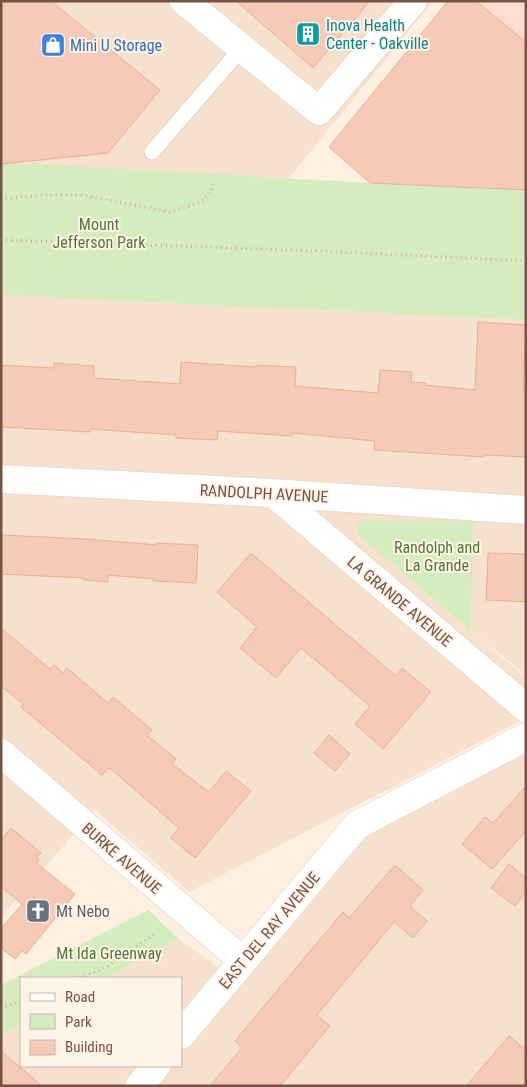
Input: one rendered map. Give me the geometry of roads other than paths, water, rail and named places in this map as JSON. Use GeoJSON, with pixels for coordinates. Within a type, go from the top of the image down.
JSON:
{"type":"FeatureCollection","features":[{"type":"Feature","properties":{"kind":"street"},"geometry":{"type":"LineString","coordinates":[[184,1],[319,111],[413,1]]}},
{"type":"Feature","properties":{"kind":"street","name":"RANDOLPH AVENUE"},"geometry":{"type":"LineString","coordinates":[[1,479],[273,493],[526,510]]}},
{"type":"Feature","properties":{"kind":"street","name":"LA GRANDE AVENUE"},"geometry":{"type":"LineString","coordinates":[[273,493],[526,708]]}},
{"type":"Feature","properties":{"kind":"street","name":"EAST DEL RAY AVENUE"},"geometry":{"type":"LineString","coordinates":[[182,1034],[357,825],[526,737]]}},
{"type":"Feature","properties":{"kind":"street","name":"BURKE AVENUE"},"geometry":{"type":"LineString","coordinates":[[1,753],[243,961]]}},
{"type":"Feature","properties":{"kind":"street"},"geometry":{"type":"LineString","coordinates":[[139,1086],[155,1067]]}},
{"type":"Feature","properties":{"kind":"lane"},"geometry":{"type":"LineString","coordinates":[[152,152],[241,49]]}},
{"type":"Feature","properties":{"kind":"place","name":"Inova Health Center - Oakville"},"geometry":{"type":"Point","coordinates":[308,34]}},
{"type":"Feature","properties":{"kind":"place","name":"Mini U Storage"},"geometry":{"type":"Point","coordinates":[53,45]}},
{"type":"Feature","properties":{"kind":"place","name":"Mt Nebo"},"geometry":{"type":"Point","coordinates":[38,911]}},
{"type":"Feature","properties":{"kind":"park label","name":"Mount Jefferson Park"},"geometry":{"type":"Point","coordinates":[99,233]}},
{"type":"Feature","properties":{"kind":"park label","name":"Randolph and La Grande"},"geometry":{"type":"Point","coordinates":[437,556]}},
{"type":"Feature","properties":{"kind":"park label","name":"Mt Ida Greenway"},"geometry":{"type":"Point","coordinates":[109,953]}}]}
